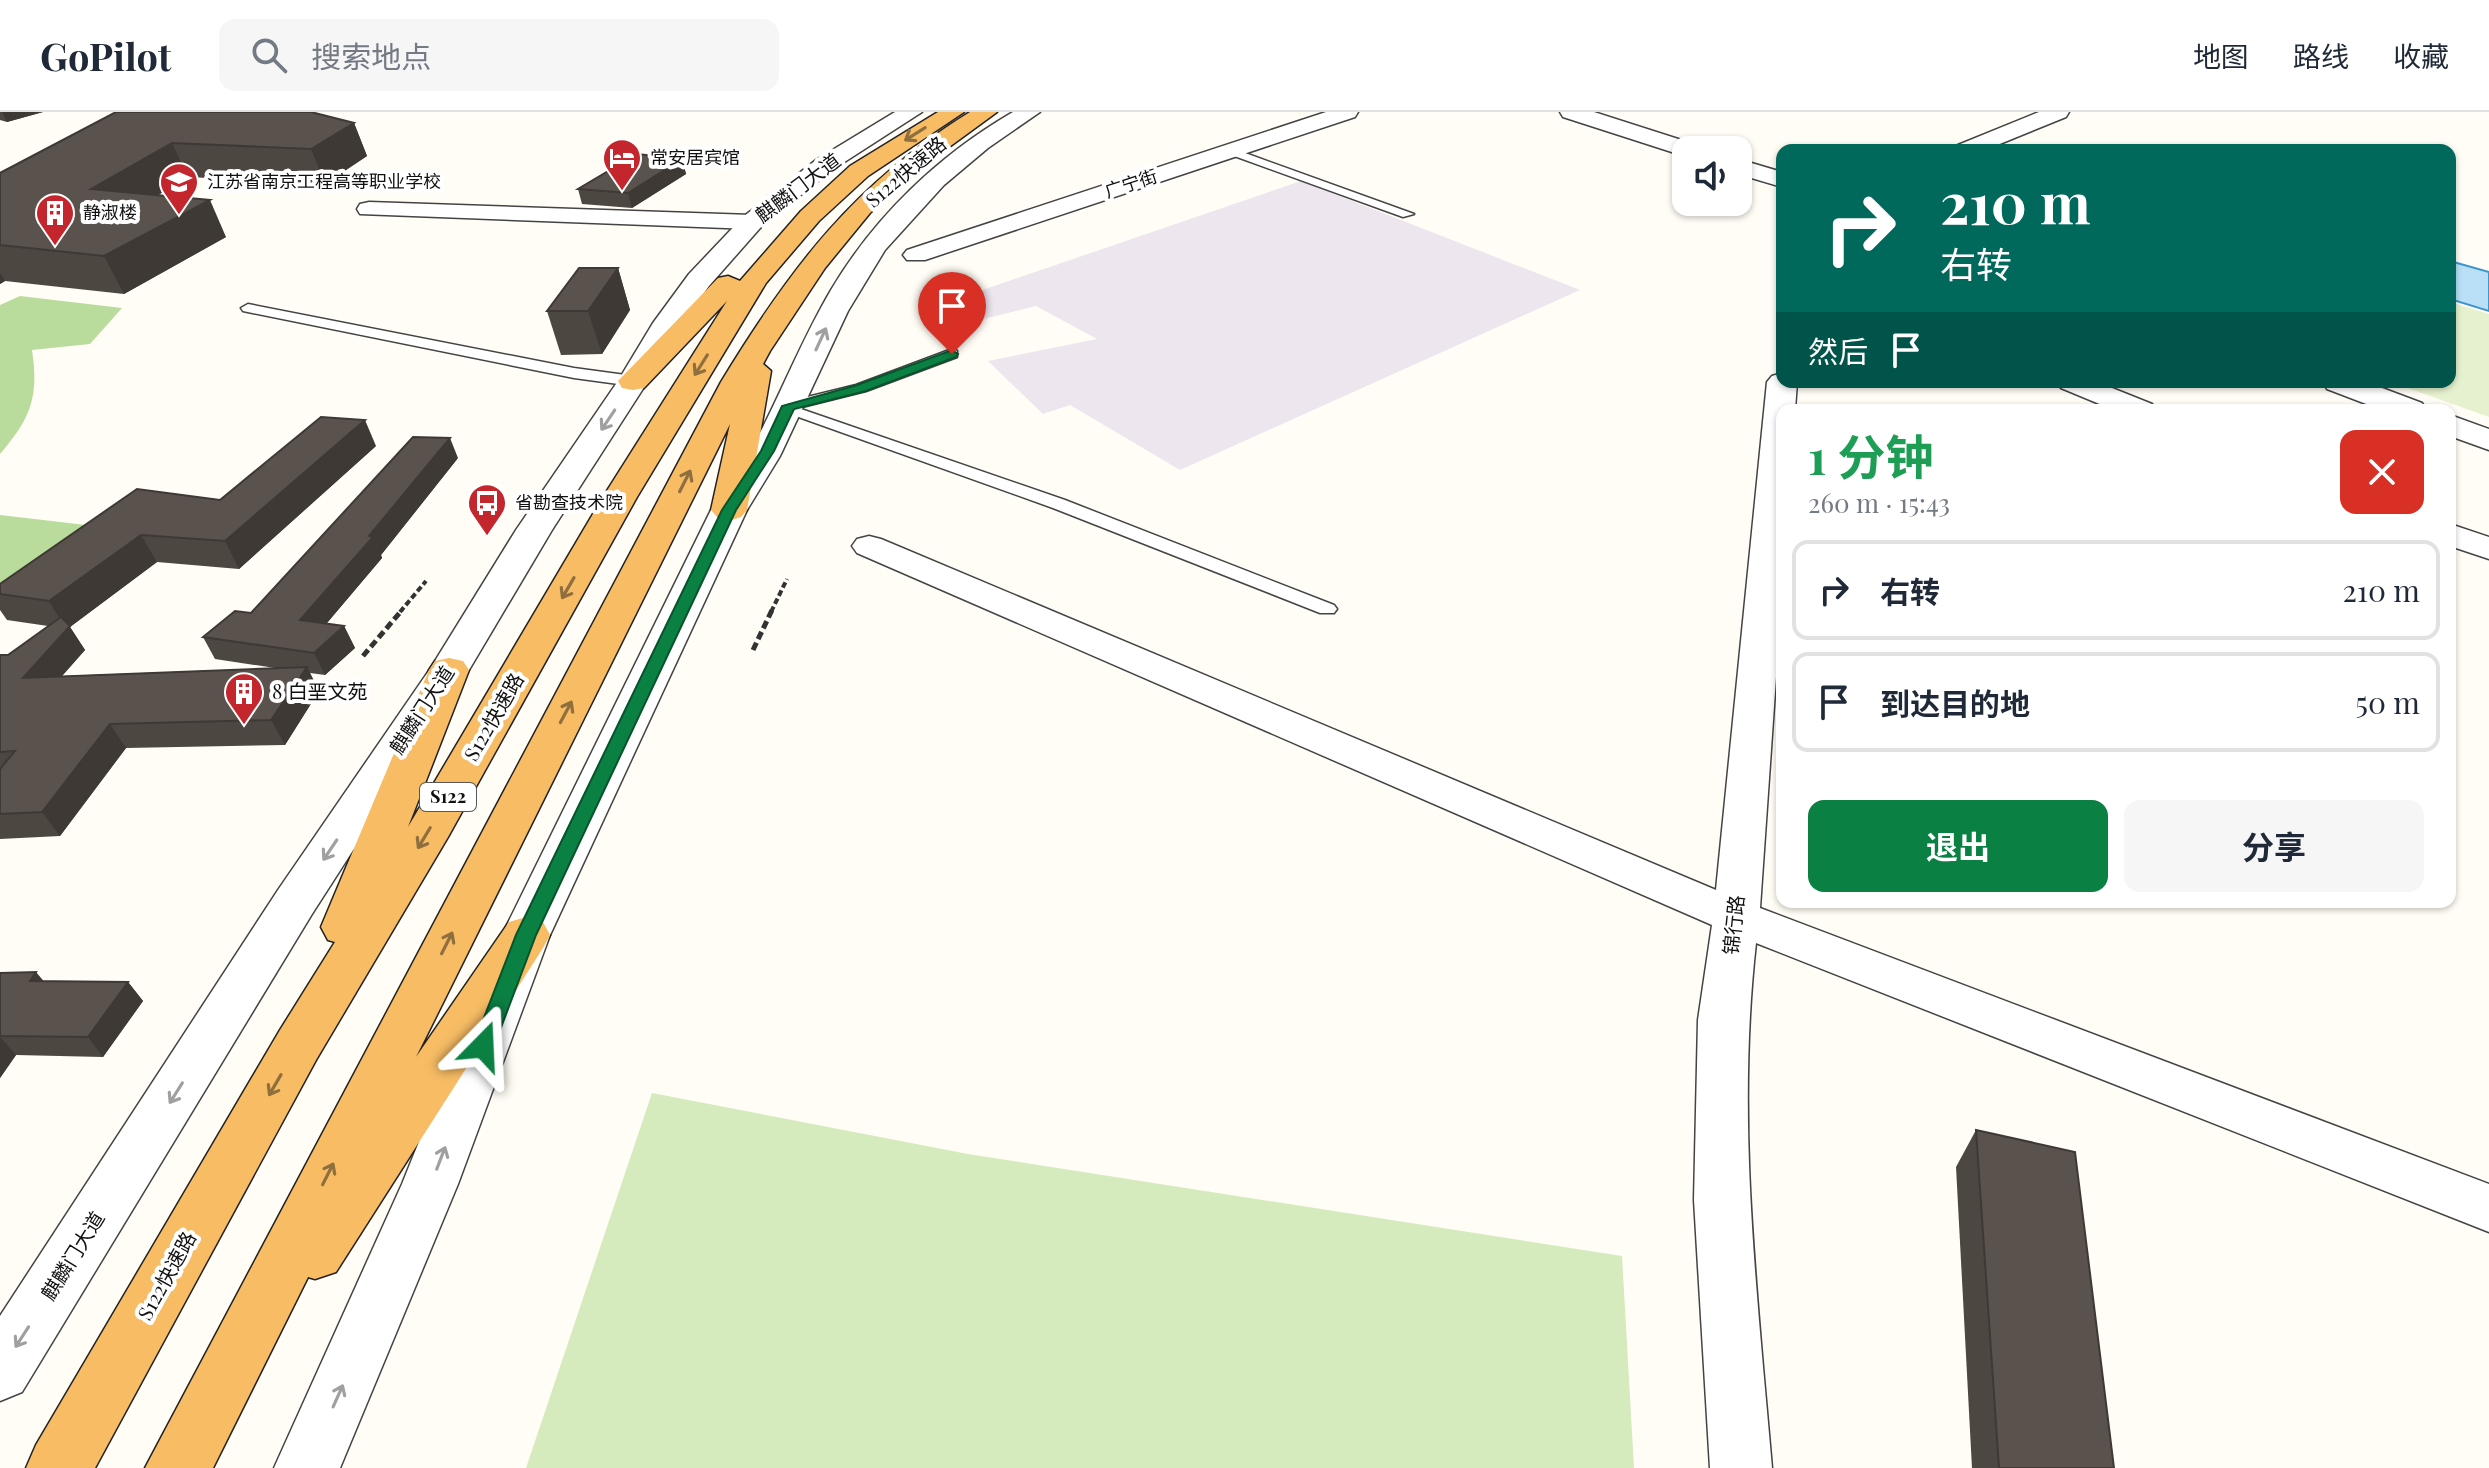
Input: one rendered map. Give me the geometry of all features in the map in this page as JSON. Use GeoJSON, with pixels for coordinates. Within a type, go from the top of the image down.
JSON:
{"type":"FeatureCollection","features":[{"type":"Feature","properties":{"kind":"highway","name":"S122快速路"},"geometry":{"type":"LineString","coordinates":[[59,1468],[298,1045],[425,837],[620,497],[755,279],[810,216],[859,171],[953,112]]}},
{"type":"Feature","properties":{"kind":"highway","name":"S122快速路"},"geometry":{"type":"LineString","coordinates":[[186,1452],[719,413],[763,337],[810,269],[885,184],[913,161],[986,112]]}},
{"type":"Feature","properties":{"kind":"highway"},"geometry":{"type":"LineString","coordinates":[[633,381],[733,280],[810,216]]}},
{"type":"Feature","properties":{"kind":"highway"},"geometry":{"type":"LineString","coordinates":[[729,510],[763,337]]}},
{"type":"Feature","properties":{"kind":"highway"},"geometry":{"type":"LineString","coordinates":[[298,1045],[449,670]]}},
{"type":"Feature","properties":{"kind":"highway"},"geometry":{"type":"LineString","coordinates":[[186,1452],[526,935]]}},
{"type":"Feature","properties":{"kind":"street","name":"麒麟门大道"},"geometry":{"type":"LineString","coordinates":[[0,1371],[295,902],[449,670],[534,530],[633,381],[663,329],[699,280],[752,222],[814,172],[911,112]]}},
{"type":"Feature","properties":{"kind":"street"},"geometry":{"type":"LineString","coordinates":[[307,1468],[430,1184],[526,935],[729,510],[767,451],[828,323],[859,268],[894,222],[940,175],[974,147],[1029,112]]}},
{"type":"Feature","properties":{"kind":"street","name":"广宁街"},"geometry":{"type":"LineString","coordinates":[[916,255],[1347,112]]}},
{"type":"Feature","properties":{"kind":"street"},"geometry":{"type":"LineString","coordinates":[[1571,112],[1672,145]]}},
{"type":"Feature","properties":{"kind":"street"},"geometry":{"type":"LineString","coordinates":[[1981,144],[2058,112]]}},
{"type":"Feature","properties":{"kind":"street"},"geometry":{"type":"LineString","coordinates":[[1752,170],[1776,178]]}},
{"type":"Feature","properties":{"kind":"street"},"geometry":{"type":"LineString","coordinates":[[369,209],[752,222]]}},
{"type":"Feature","properties":{"kind":"street"},"geometry":{"type":"LineString","coordinates":[[2086,388],[2126,404]]}},
{"type":"Feature","properties":{"kind":"street"},"geometry":{"type":"LineString","coordinates":[[2354,388],[2395,404]]}},
{"type":"Feature","properties":{"kind":"street"},"geometry":{"type":"LineString","coordinates":[[2456,427],[2489,440]]}},
{"type":"Feature","properties":{"kind":"street","name":"锦行路"},"geometry":{"type":"LineString","coordinates":[[1741,1468],[1721,1200],[1723,1020],[1736,917],[1776,452]]}},
{"type":"Feature","properties":{"kind":"street"},"geometry":{"type":"LineString","coordinates":[[2456,536],[2489,549]]}},
{"type":"Feature","properties":{"kind":"street"},"geometry":{"type":"LineString","coordinates":[[869,546],[1736,917],[2489,1208]]}},
{"type":"Feature","properties":{"kind":"lane"},"geometry":{"type":"LineString","coordinates":[[1230,151],[1408,214]]}},
{"type":"Feature","properties":{"kind":"lane"},"geometry":{"type":"LineString","coordinates":[[248,308],[574,373],[633,381]]}},
{"type":"Feature","properties":{"kind":"lane"},"geometry":{"type":"LineString","coordinates":[[788,408],[861,388],[952,354]]}},
{"type":"Feature","properties":{"kind":"lane"},"geometry":{"type":"LineString","coordinates":[[788,408],[1050,499],[1327,609]]}},
{"type":"Feature","properties":{"kind":"path"},"geometry":{"type":"LineString","coordinates":[[753,650],[787,579]]}},
{"type":"Feature","properties":{"kind":"path"},"geometry":{"type":"LineString","coordinates":[[363,656],[426,581]]}},
{"type":"Feature","properties":{"kind":"shaded area"},"geometry":{"type":"Polygon","coordinates":[[[1301,181],[1580,290],[1180,470],[1070,405],[1043,414],[988,361],[1097,339],[1036,306],[951,327],[927,309],[1301,181]]]}},
{"type":"Feature","properties":{"kind":"green space"},"geometry":{"type":"Polygon","coordinates":[[[20,296],[122,308],[90,344],[32,350],[34,381],[30,406],[26,418],[0,454],[0,305],[20,296]]]}},
{"type":"Feature","properties":{"kind":"green space"},"geometry":{"type":"Polygon","coordinates":[[[2456,304],[2489,314],[2489,417],[2408,388],[2456,388],[2456,304]]]}},
{"type":"Feature","properties":{"kind":"green space"},"geometry":{"type":"Polygon","coordinates":[[[0,515],[86,525],[0,584],[0,515]]]}},
{"type":"Feature","properties":{"kind":"green space"},"geometry":{"type":"Polygon","coordinates":[[[652,1093],[968,1154],[1622,1256],[1634,1468],[526,1468],[652,1093]]]}},
{"type":"Feature","properties":{"kind":"water"},"geometry":{"type":"Polygon","coordinates":[[[2456,263],[2489,272],[2489,311],[2456,301],[2456,263]]]}},
{"type":"Feature","properties":{"kind":"building"},"geometry":{"type":"Polygon","coordinates":[[[116,112],[311,112],[354,123],[311,149],[172,143],[91,189],[210,200],[104,256],[0,245],[0,173],[116,112]]]}},
{"type":"Feature","properties":{"kind":"building"},"geometry":{"type":"Polygon","coordinates":[[[637,154],[682,159],[628,193],[578,189],[637,154]]]}},
{"type":"Feature","properties":{"kind":"building"},"geometry":{"type":"Polygon","coordinates":[[[579,268],[618,268],[588,311],[547,311],[579,268]]]}},
{"type":"Feature","properties":{"kind":"building"},"geometry":{"type":"Polygon","coordinates":[[[321,417],[365,420],[225,541],[141,535],[49,601],[0,594],[0,584],[137,489],[220,500],[321,417]]]}},
{"type":"Feature","properties":{"kind":"building"},"geometry":{"type":"Polygon","coordinates":[[[413,437],[450,438],[369,536],[373,537],[300,620],[344,626],[314,653],[203,637],[235,611],[251,613],[413,437]]]}},
{"type":"Feature","properties":{"kind":"building"},"geometry":{"type":"Polygon","coordinates":[[[61,617],[70,626],[23,678],[307,667],[271,720],[110,724],[42,812],[0,814],[0,769],[15,751],[0,752],[0,655],[8,655],[61,617]]]}},
{"type":"Feature","properties":{"kind":"building"},"geometry":{"type":"Polygon","coordinates":[[[36,972],[30,981],[128,982],[88,1037],[0,1036],[0,973],[36,972]]]}},
{"type":"Feature","properties":{"kind":"building"},"geometry":{"type":"Polygon","coordinates":[[[1976,1130],[2075,1152],[2114,1468],[1999,1468],[1976,1130]]]}},
{"type":"Feature","properties":{"kind":"place","name":"常安居宾馆"},"geometry":{"type":"Point","coordinates":[622,192]}},
{"type":"Feature","properties":{"kind":"place","name":"江苏省南京工程高等职业学校"},"geometry":{"type":"Point","coordinates":[179,216]}},
{"type":"Feature","properties":{"kind":"place","name":"静淑楼"},"geometry":{"type":"Point","coordinates":[55,247]}},
{"type":"Feature","properties":{"kind":"place","name":"省勘查技术院"},"geometry":{"type":"Point","coordinates":[487,537]}},
{"type":"Feature","properties":{"kind":"place","name":"8 白垩文苑"},"geometry":{"type":"Point","coordinates":[244,726]}},
{"type":"Feature","properties":{"kind":"route"},"geometry":{"type":"LineString","coordinates":[[483,1046],[526,935],[665,650],[729,510],[767,451],[789,406],[861,388],[952,354]]}}]}
